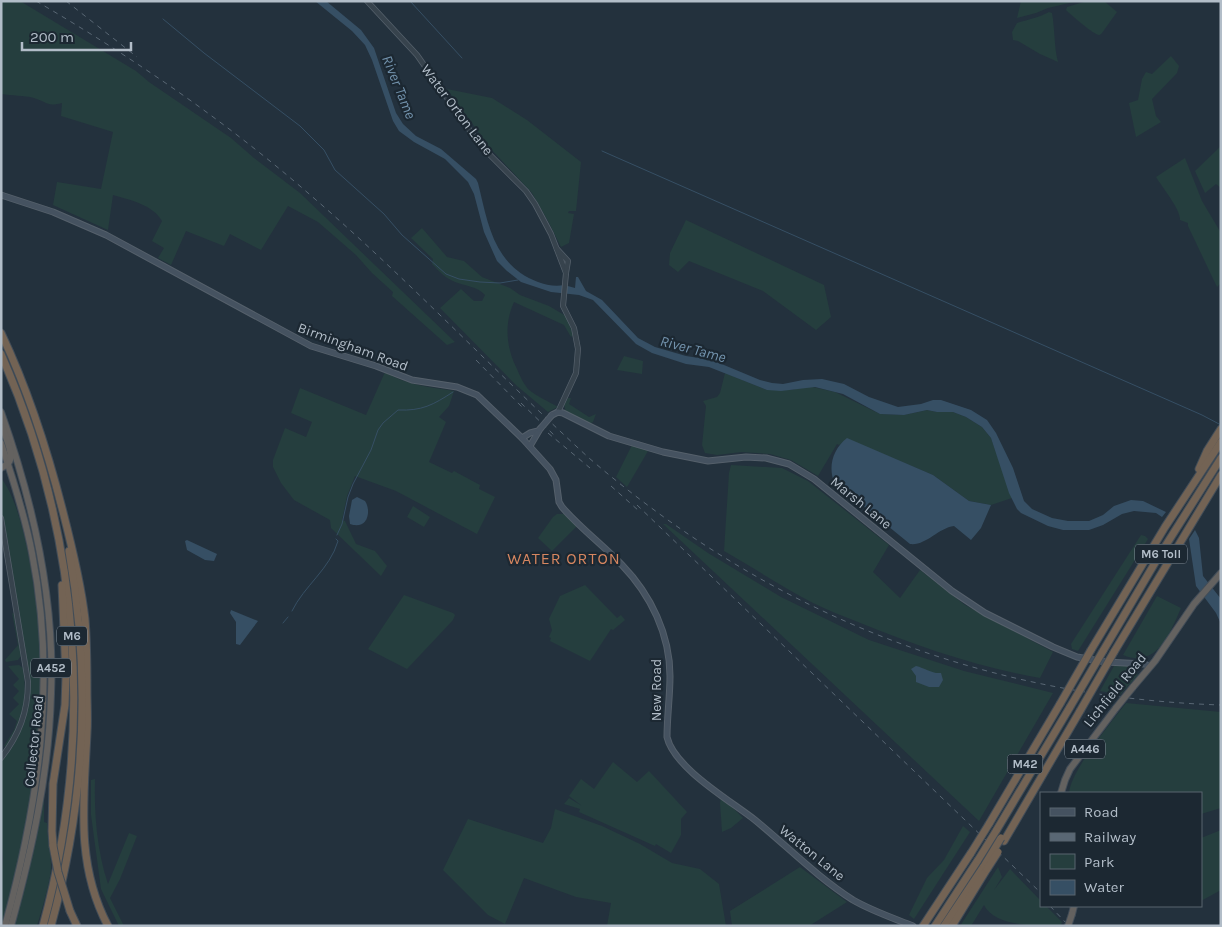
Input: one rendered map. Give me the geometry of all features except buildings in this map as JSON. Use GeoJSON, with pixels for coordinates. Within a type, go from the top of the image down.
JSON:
{"type":"FeatureCollection","features":[{"type":"Feature","properties":{"kind":"highway","name":"M6"},"geometry":{"type":"LineString","coordinates":[[1,333],[41,432],[60,499],[72,571],[80,637],[82,713],[79,782],[74,827],[61,891],[51,926]]}},
{"type":"Feature","properties":{"kind":"highway","name":"M6"},"geometry":{"type":"LineString","coordinates":[[1,354],[23,405],[34,439],[59,538],[70,615],[74,684],[72,770],[55,882],[43,926]]}},
{"type":"Feature","properties":{"kind":"highway","name":"Collector Road"},"geometry":{"type":"LineString","coordinates":[[1,412],[24,483],[40,552],[46,586],[51,656],[51,702],[44,778],[31,851],[12,926]]}},
{"type":"Feature","properties":{"kind":"highway"},"geometry":{"type":"LineString","coordinates":[[1,422],[11,460],[1,468]]}},
{"type":"Feature","properties":{"kind":"highway"},"geometry":{"type":"LineString","coordinates":[[1189,489],[1207,451],[1220,431]]}},
{"type":"Feature","properties":{"kind":"highway","name":"M42"},"geometry":{"type":"LineString","coordinates":[[925,922],[989,824],[1091,650],[1189,489],[1221,442]]}},
{"type":"Feature","properties":{"kind":"highway","name":"Collector Road"},"geometry":{"type":"LineString","coordinates":[[1,443],[27,531],[38,586],[42,620],[45,692],[42,744],[32,811],[17,883],[5,926]]}},
{"type":"Feature","properties":{"kind":"highway","name":"M6 Toll"},"geometry":{"type":"LineString","coordinates":[[943,924],[983,865],[996,831],[1159,556],[1221,458]]}},
{"type":"Feature","properties":{"kind":"highway","name":"M42"},"geometry":{"type":"LineString","coordinates":[[983,865],[1003,839],[1221,475]]}},
{"type":"Feature","properties":{"kind":"highway"},"geometry":{"type":"LineString","coordinates":[[60,499],[77,568],[85,619],[87,729],[83,794],[85,852],[93,889],[108,926]]}},
{"type":"Feature","properties":{"kind":"highway"},"geometry":{"type":"LineString","coordinates":[[59,538],[66,676],[65,705],[54,784],[52,832],[58,872],[70,911],[77,926]]}},
{"type":"Feature","properties":{"kind":"highway","name":"Lichfield Road"},"geometry":{"type":"LineString","coordinates":[[1061,792],[1070,770],[1148,669],[1194,604],[1221,573]]}},
{"type":"Feature","properties":{"kind":"highway"},"geometry":{"type":"LineString","coordinates":[[943,924],[983,865]]}},
{"type":"Feature","properties":{"kind":"highway"},"geometry":{"type":"LineString","coordinates":[[1068,926],[1074,907]]}},
{"type":"Feature","properties":{"kind":"main road","name":"Birmingham Road"},"geometry":{"type":"LineString","coordinates":[[1,195],[53,212],[106,235],[311,346],[376,366],[412,380],[457,387],[477,395],[530,446],[553,473],[559,502]]}},
{"type":"Feature","properties":{"kind":"main road"},"geometry":{"type":"LineString","coordinates":[[530,446],[539,430],[552,415],[558,412]]}},
{"type":"Feature","properties":{"kind":"main road","name":"Marsh Lane"},"geometry":{"type":"LineString","coordinates":[[558,412],[566,414],[615,438],[692,459],[713,461],[755,457],[789,464],[820,484],[952,591],[985,613],[1065,652],[1106,662],[1144,664],[1148,669]]}},
{"type":"Feature","properties":{"kind":"main road"},"geometry":{"type":"LineString","coordinates":[[522,438],[530,432],[539,430]]}},
{"type":"Feature","properties":{"kind":"main road","name":"New Road"},"geometry":{"type":"LineString","coordinates":[[559,502],[630,574],[656,614],[664,638],[669,663],[667,737]]}},
{"type":"Feature","properties":{"kind":"main road","name":"Watton Lane"},"geometry":{"type":"LineString","coordinates":[[667,737],[674,753],[706,783],[754,820],[793,855],[845,894],[871,910],[913,926]]}},
{"type":"Feature","properties":{"kind":"street","name":"Water Orton Lane"},"geometry":{"type":"LineString","coordinates":[[367,1],[417,55],[480,145],[526,191],[544,221],[566,276],[563,306],[574,328],[579,354],[572,382],[558,412]]}},
{"type":"Feature","properties":{"kind":"street"},"geometry":{"type":"LineString","coordinates":[[1,518],[28,682],[27,703],[20,726],[11,745],[1,758]]}},
{"type":"Feature","properties":{"kind":"green space"},"geometry":{"type":"Polygon","coordinates":[[[1,1],[20,1],[136,71],[231,138],[300,193],[455,342],[447,345],[392,296],[393,292],[356,255],[318,222],[288,206],[261,250],[230,234],[224,246],[186,231],[171,265],[158,258],[164,248],[152,241],[162,221],[158,215],[147,207],[113,195],[108,230],[53,205],[57,182],[101,189],[113,132],[61,116],[62,103],[50,104],[30,97],[1,94],[1,1]]]}},
{"type":"Feature","properties":{"kind":"green space"},"geometry":{"type":"Polygon","coordinates":[[[1021,1],[1078,1],[1017,18],[1021,1]]]}},
{"type":"Feature","properties":{"kind":"green space"},"geometry":{"type":"Polygon","coordinates":[[[1087,1],[1104,1],[1117,12],[1100,35],[1087,28],[1066,10],[1067,7],[1087,1]]]}},
{"type":"Feature","properties":{"kind":"green space"},"geometry":{"type":"Polygon","coordinates":[[[1049,12],[1052,13],[1058,62],[1013,40],[1012,32],[1017,23],[1049,12]]]}},
{"type":"Feature","properties":{"kind":"green space"},"geometry":{"type":"Polygon","coordinates":[[[1171,56],[1179,66],[1177,73],[1152,99],[1156,116],[1161,122],[1136,137],[1129,103],[1138,100],[1142,79],[1146,72],[1152,74],[1171,56]]]}},
{"type":"Feature","properties":{"kind":"green space"},"geometry":{"type":"Polygon","coordinates":[[[447,89],[492,98],[527,120],[581,162],[576,211],[569,211],[568,213],[574,214],[569,243],[561,247],[532,193],[490,148],[447,89]]]}},
{"type":"Feature","properties":{"kind":"green space"},"geometry":{"type":"Polygon","coordinates":[[[1221,146],[1221,188],[1216,184],[1205,193],[1195,171],[1221,146]]]}},
{"type":"Feature","properties":{"kind":"green space"},"geometry":{"type":"Polygon","coordinates":[[[1185,158],[1202,201],[1221,233],[1221,283],[1217,287],[1188,223],[1180,220],[1174,205],[1156,177],[1185,158]]]}},
{"type":"Feature","properties":{"kind":"green space"},"geometry":{"type":"Polygon","coordinates":[[[686,220],[824,285],[831,317],[816,330],[763,291],[689,261],[678,272],[669,265],[670,253],[686,220]]]}},
{"type":"Feature","properties":{"kind":"green space"},"geometry":{"type":"Polygon","coordinates":[[[422,228],[447,257],[464,261],[482,277],[549,306],[566,316],[573,335],[571,337],[564,325],[514,302],[508,327],[510,352],[520,377],[528,389],[558,407],[548,412],[517,386],[440,308],[461,289],[474,301],[482,301],[485,295],[475,288],[448,278],[432,264],[433,259],[411,238],[422,228]]]}},
{"type":"Feature","properties":{"kind":"green space"},"geometry":{"type":"Polygon","coordinates":[[[624,356],[643,361],[642,374],[617,370],[624,356]]]}},
{"type":"Feature","properties":{"kind":"green space"},"geometry":{"type":"Polygon","coordinates":[[[385,372],[410,383],[454,391],[449,406],[439,417],[446,422],[429,462],[452,473],[454,471],[480,485],[479,489],[495,497],[477,534],[396,491],[355,476],[347,496],[342,520],[345,521],[356,544],[375,551],[387,566],[381,576],[331,528],[330,520],[294,500],[281,483],[273,467],[273,460],[285,428],[306,437],[312,422],[291,413],[300,388],[366,415],[385,372]]]}},
{"type":"Feature","properties":{"kind":"green space"},"geometry":{"type":"Polygon","coordinates":[[[725,373],[767,390],[791,390],[808,386],[835,392],[880,414],[904,415],[927,410],[953,412],[966,417],[982,427],[991,438],[1012,498],[991,505],[969,501],[933,475],[847,439],[839,445],[837,444],[818,476],[791,460],[770,454],[742,452],[717,455],[705,453],[702,445],[706,406],[703,401],[717,397],[720,393],[725,373]]]}},
{"type":"Feature","properties":{"kind":"green space"},"geometry":{"type":"Polygon","coordinates":[[[568,398],[571,398],[569,404],[589,417],[596,414],[593,422],[589,424],[566,412],[564,405],[568,398]]]}},
{"type":"Feature","properties":{"kind":"green space"},"geometry":{"type":"Polygon","coordinates":[[[632,445],[648,451],[627,487],[616,477],[632,445]]]}},
{"type":"Feature","properties":{"kind":"green space"},"geometry":{"type":"Polygon","coordinates":[[[731,465],[782,468],[808,481],[889,545],[873,572],[900,598],[920,570],[965,605],[1053,652],[1040,678],[947,655],[818,606],[724,551],[731,465]]]}},
{"type":"Feature","properties":{"kind":"green space"},"geometry":{"type":"Polygon","coordinates":[[[1,478],[18,513],[26,543],[42,651],[42,682],[33,788],[17,871],[2,926],[1,762],[13,746],[25,720],[28,708],[29,680],[7,537],[1,513],[1,478]]]}},
{"type":"Feature","properties":{"kind":"green space"},"geometry":{"type":"Polygon","coordinates":[[[413,506],[430,517],[424,527],[407,517],[413,506]]]}},
{"type":"Feature","properties":{"kind":"green space"},"geometry":{"type":"Polygon","coordinates":[[[557,514],[564,514],[577,526],[552,551],[538,538],[557,514]]]}},
{"type":"Feature","properties":{"kind":"green space"},"geometry":{"type":"Polygon","coordinates":[[[663,524],[666,524],[708,553],[781,597],[869,640],[964,671],[1053,693],[979,821],[663,524]]]}},
{"type":"Feature","properties":{"kind":"green space"},"geometry":{"type":"Polygon","coordinates":[[[1141,535],[1148,539],[1078,651],[1072,649],[1071,644],[1141,535]]]}},
{"type":"Feature","properties":{"kind":"green space"},"geometry":{"type":"Polygon","coordinates":[[[585,585],[617,618],[621,615],[625,620],[613,630],[611,629],[590,661],[550,641],[551,638],[549,637],[552,630],[549,619],[560,596],[585,585]]]}},
{"type":"Feature","properties":{"kind":"green space"},"geometry":{"type":"Polygon","coordinates":[[[404,595],[455,615],[453,620],[407,669],[368,649],[404,595]]]}},
{"type":"Feature","properties":{"kind":"green space"},"geometry":{"type":"Polygon","coordinates":[[[1157,596],[1181,608],[1167,638],[1153,653],[1145,657],[1135,658],[1123,655],[1157,596]]]}},
{"type":"Feature","properties":{"kind":"green space"},"geometry":{"type":"Polygon","coordinates":[[[12,613],[14,614],[21,656],[18,660],[6,662],[5,660],[18,645],[12,613]]]}},
{"type":"Feature","properties":{"kind":"green space"},"geometry":{"type":"Polygon","coordinates":[[[19,665],[23,668],[25,688],[23,710],[17,730],[6,747],[4,746],[17,721],[9,714],[19,704],[13,698],[19,691],[13,685],[19,679],[8,666],[19,665]]]}},
{"type":"Feature","properties":{"kind":"green space"},"geometry":{"type":"Polygon","coordinates":[[[1114,666],[1131,667],[1138,675],[1120,695],[1100,691],[1114,666]]]}},
{"type":"Feature","properties":{"kind":"green space"},"geometry":{"type":"Polygon","coordinates":[[[1126,703],[1221,712],[1221,808],[1202,814],[1202,792],[1069,792],[1071,783],[1077,772],[1102,734],[1126,703]]]}},
{"type":"Feature","properties":{"kind":"green space"},"geometry":{"type":"Polygon","coordinates":[[[613,762],[637,782],[649,771],[687,812],[681,819],[681,835],[671,853],[656,844],[655,846],[579,812],[580,809],[564,804],[569,798],[582,806],[569,796],[581,779],[594,789],[613,762]]]}},
{"type":"Feature","properties":{"kind":"green space"},"geometry":{"type":"Polygon","coordinates":[[[95,779],[97,832],[101,859],[108,884],[129,833],[137,836],[120,879],[110,898],[124,926],[119,926],[101,889],[91,815],[91,780],[95,779]]]}},
{"type":"Feature","properties":{"kind":"green space"},"geometry":{"type":"Polygon","coordinates":[[[721,798],[743,818],[731,828],[722,832],[720,803],[721,798]]]}},
{"type":"Feature","properties":{"kind":"green space"},"geometry":{"type":"Polygon","coordinates":[[[44,799],[44,822],[47,823],[51,861],[48,888],[37,926],[14,926],[27,880],[44,799]]]}},
{"type":"Feature","properties":{"kind":"green space"},"geometry":{"type":"Polygon","coordinates":[[[555,809],[602,826],[640,844],[672,863],[700,869],[719,884],[726,926],[607,926],[611,903],[576,897],[524,878],[505,924],[488,915],[443,870],[468,819],[543,843],[551,828],[555,809]]]}},
{"type":"Feature","properties":{"kind":"green space"},"geometry":{"type":"Polygon","coordinates":[[[963,826],[970,832],[914,919],[909,915],[927,878],[944,860],[963,826]]]}},
{"type":"Feature","properties":{"kind":"green space"},"geometry":{"type":"Polygon","coordinates":[[[1221,830],[1221,890],[1202,900],[1202,838],[1221,830]]]}},
{"type":"Feature","properties":{"kind":"green space"},"geometry":{"type":"Polygon","coordinates":[[[800,867],[847,902],[809,926],[732,926],[730,911],[800,867]]]}},
{"type":"Feature","properties":{"kind":"green space"},"geometry":{"type":"Polygon","coordinates":[[[998,867],[1002,877],[994,890],[1010,869],[1040,900],[1040,907],[1047,907],[1062,922],[1061,926],[1018,924],[997,918],[984,905],[971,926],[960,926],[998,867]]]}},
{"type":"Feature","properties":{"kind":"water"},"geometry":{"type":"Polygon","coordinates":[[[315,1],[326,1],[361,30],[374,48],[396,113],[403,124],[416,136],[441,149],[476,179],[495,241],[511,265],[523,275],[544,284],[564,285],[575,288],[576,277],[578,277],[586,291],[602,300],[638,338],[655,347],[686,356],[712,360],[760,380],[783,384],[822,379],[844,384],[869,397],[898,407],[941,400],[971,410],[987,420],[996,433],[1013,468],[1024,501],[1032,509],[1052,518],[1068,521],[1089,521],[1103,515],[1114,506],[1131,500],[1143,501],[1166,512],[1162,517],[1156,513],[1134,511],[1122,514],[1103,525],[1089,530],[1063,530],[1048,526],[1021,513],[1017,509],[1009,493],[991,438],[982,427],[966,417],[953,412],[927,410],[904,415],[880,414],[843,394],[815,387],[781,391],[767,390],[709,367],[686,364],[652,353],[636,344],[593,300],[579,295],[551,292],[521,282],[497,261],[484,232],[474,194],[468,182],[445,159],[414,142],[399,131],[393,121],[365,45],[352,31],[315,1]]]}},
{"type":"Feature","properties":{"kind":"water"},"geometry":{"type":"Polygon","coordinates":[[[847,438],[933,475],[969,501],[991,505],[981,528],[971,540],[954,526],[948,527],[927,540],[910,544],[834,482],[832,476],[833,458],[838,447],[847,438]]]}},
{"type":"Feature","properties":{"kind":"water"},"geometry":{"type":"Polygon","coordinates":[[[357,497],[365,501],[368,515],[364,522],[356,525],[350,524],[349,516],[352,500],[357,497]]]}},
{"type":"Feature","properties":{"kind":"water"},"geometry":{"type":"Polygon","coordinates":[[[1195,530],[1199,538],[1203,576],[1221,599],[1221,624],[1216,613],[1196,586],[1189,539],[1195,530]]]}},
{"type":"Feature","properties":{"kind":"water"},"geometry":{"type":"Polygon","coordinates":[[[187,540],[217,554],[214,561],[205,560],[187,550],[185,541],[187,540]]]}},
{"type":"Feature","properties":{"kind":"water"},"geometry":{"type":"Polygon","coordinates":[[[231,610],[258,621],[240,645],[236,644],[236,622],[230,613],[231,610]]]}},
{"type":"Feature","properties":{"kind":"water"},"geometry":{"type":"Polygon","coordinates":[[[916,666],[935,673],[941,673],[943,680],[939,687],[929,687],[916,682],[916,676],[911,669],[916,666]]]}},
{"type":"Feature","properties":{"kind":"waterway"},"geometry":{"type":"LineString","coordinates":[[410,1],[462,58]]}},
{"type":"Feature","properties":{"kind":"waterway"},"geometry":{"type":"LineString","coordinates":[[163,19],[204,53],[300,126],[324,150],[335,170],[384,214],[402,235],[446,274],[459,279],[480,282],[500,283],[518,280]]}},
{"type":"Feature","properties":{"kind":"waterway"},"geometry":{"type":"LineString","coordinates":[[602,151],[1221,425]]}},
{"type":"Feature","properties":{"kind":"waterway"},"geometry":{"type":"LineString","coordinates":[[337,535],[353,484],[383,423],[398,410],[427,406],[453,392]]}},
{"type":"Feature","properties":{"kind":"waterway"},"geometry":{"type":"LineString","coordinates":[[292,611],[303,593],[329,560],[338,541],[336,539]]}},
{"type":"Feature","properties":{"kind":"waterway"},"geometry":{"type":"LineString","coordinates":[[283,623],[288,617]]}},
{"type":"Feature","properties":{"kind":"railway"},"geometry":{"type":"LineString","coordinates":[[36,1],[142,67],[244,140],[308,193],[380,258],[589,458],[658,513],[731,561],[805,603],[883,637],[964,664],[1047,685],[1133,698],[1221,705]]}},
{"type":"Feature","properties":{"kind":"railway"},"geometry":{"type":"LineString","coordinates":[[66,1],[137,57]]}},
{"type":"Feature","properties":{"kind":"railway"},"geometry":{"type":"LineString","coordinates":[[476,360],[523,408]]}},
{"type":"Feature","properties":{"kind":"railway"},"geometry":{"type":"LineString","coordinates":[[521,403],[555,436]]}},
{"type":"Feature","properties":{"kind":"railway"},"geometry":{"type":"LineString","coordinates":[[548,433],[590,468]]}},
{"type":"Feature","properties":{"kind":"railway"},"geometry":{"type":"LineString","coordinates":[[611,486],[639,511]]}},
{"type":"Feature","properties":{"kind":"railway"},"geometry":{"type":"LineString","coordinates":[[637,505],[1040,892]]}},
{"type":"Feature","properties":{"kind":"railway"},"geometry":{"type":"LineString","coordinates":[[1051,907],[1069,926]]}},
{"type":"Feature","properties":{"kind":"district","name":"WATER ORTON"},"geometry":{"type":"Point","coordinates":[564,558]}},
{"type":"Feature","properties":{"kind":"water label","name":"River Tame"},"geometry":{"type":"Point","coordinates":[399,87]}},
{"type":"Feature","properties":{"kind":"water label","name":"River Tame"},"geometry":{"type":"Point","coordinates":[693,349]}}]}
